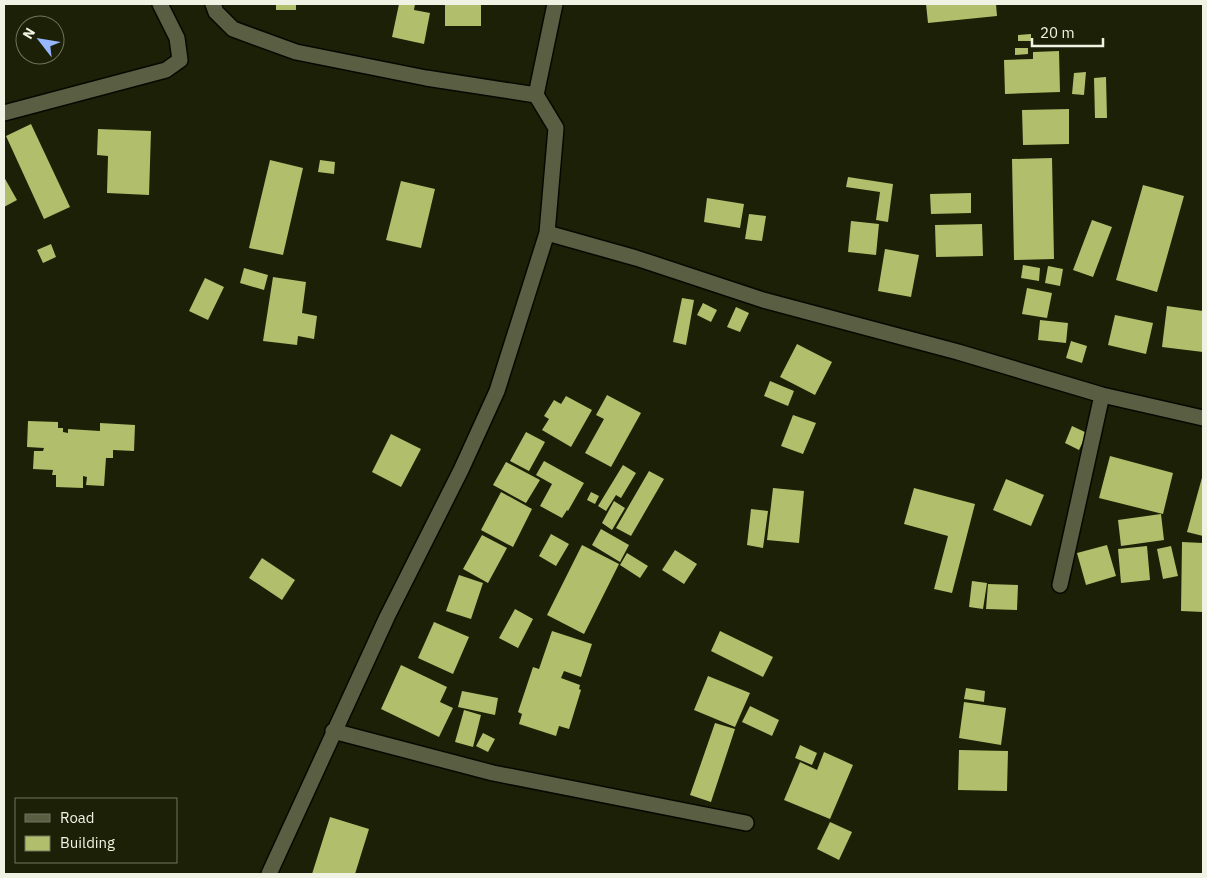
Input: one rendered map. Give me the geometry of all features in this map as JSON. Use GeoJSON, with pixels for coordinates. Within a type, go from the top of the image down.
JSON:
{"type":"FeatureCollection","features":[{"type":"Feature","properties":{"kind":"street"},"geometry":{"type":"LineString","coordinates":[[4,113],[166,70],[180,60],[177,38],[160,4]]}},
{"type":"Feature","properties":{"kind":"street"},"geometry":{"type":"LineString","coordinates":[[213,4],[216,12],[233,29],[296,52],[426,78],[536,95]]}},
{"type":"Feature","properties":{"kind":"street"},"geometry":{"type":"LineString","coordinates":[[269,874],[333,731],[497,391],[547,233],[556,128],[536,95],[555,4]]}},
{"type":"Feature","properties":{"kind":"street"},"geometry":{"type":"LineString","coordinates":[[547,233],[636,258],[763,300],[958,352],[1102,395],[1203,418]]}},
{"type":"Feature","properties":{"kind":"street"},"geometry":{"type":"LineString","coordinates":[[1060,585],[1102,395]]}},
{"type":"Feature","properties":{"kind":"street"},"geometry":{"type":"LineString","coordinates":[[333,731],[493,773],[746,823]]}},
{"type":"Feature","properties":{"kind":"building"},"geometry":{"type":"Polygon","coordinates":[[[276,4],[296,4],[296,10],[276,10],[276,4]]]}},
{"type":"Feature","properties":{"kind":"building"},"geometry":{"type":"Polygon","coordinates":[[[399,4],[415,4],[414,10],[430,13],[424,44],[392,37],[399,4]]]}},
{"type":"Feature","properties":{"kind":"building"},"geometry":{"type":"Polygon","coordinates":[[[445,4],[481,4],[481,26],[445,26],[445,4]]]}},
{"type":"Feature","properties":{"kind":"building"},"geometry":{"type":"Polygon","coordinates":[[[926,4],[996,4],[997,16],[928,23],[926,4]]]}},
{"type":"Feature","properties":{"kind":"building"},"geometry":{"type":"Polygon","coordinates":[[[1031,34],[1031,41],[1018,41],[1018,35],[1031,34]]]}},
{"type":"Feature","properties":{"kind":"building"},"geometry":{"type":"Polygon","coordinates":[[[1015,48],[1028,48],[1028,54],[1015,55],[1015,48]]]}},
{"type":"Feature","properties":{"kind":"building"},"geometry":{"type":"Polygon","coordinates":[[[1059,51],[1060,92],[1005,94],[1004,60],[1033,59],[1033,52],[1059,51]]]}},
{"type":"Feature","properties":{"kind":"building"},"geometry":{"type":"Polygon","coordinates":[[[1086,72],[1084,95],[1072,94],[1074,73],[1086,72]]]}},
{"type":"Feature","properties":{"kind":"building"},"geometry":{"type":"Polygon","coordinates":[[[1106,77],[1107,118],[1095,118],[1094,78],[1106,77]]]}},
{"type":"Feature","properties":{"kind":"building"},"geometry":{"type":"Polygon","coordinates":[[[1069,109],[1069,144],[1023,145],[1022,110],[1069,109]]]}},
{"type":"Feature","properties":{"kind":"building"},"geometry":{"type":"Polygon","coordinates":[[[31,124],[70,207],[44,219],[6,136],[31,124]]]}},
{"type":"Feature","properties":{"kind":"building"},"geometry":{"type":"Polygon","coordinates":[[[98,129],[151,131],[149,195],[107,193],[108,156],[97,155],[98,129]]]}},
{"type":"Feature","properties":{"kind":"building"},"geometry":{"type":"Polygon","coordinates":[[[1052,158],[1054,259],[1014,260],[1012,159],[1052,158]]]}},
{"type":"Feature","properties":{"kind":"building"},"geometry":{"type":"Polygon","coordinates":[[[270,160],[303,168],[283,255],[249,248],[270,160]]]}},
{"type":"Feature","properties":{"kind":"building"},"geometry":{"type":"Polygon","coordinates":[[[320,160],[335,162],[334,174],[318,172],[320,160]]]}},
{"type":"Feature","properties":{"kind":"building"},"geometry":{"type":"Polygon","coordinates":[[[4,177],[17,200],[4,207],[4,177]]]}},
{"type":"Feature","properties":{"kind":"building"},"geometry":{"type":"Polygon","coordinates":[[[848,177],[893,184],[888,222],[876,220],[880,192],[846,187],[848,177]]]}},
{"type":"Feature","properties":{"kind":"building"},"geometry":{"type":"Polygon","coordinates":[[[401,181],[435,189],[421,248],[386,240],[401,181]]]}},
{"type":"Feature","properties":{"kind":"building"},"geometry":{"type":"Polygon","coordinates":[[[1143,185],[1184,196],[1157,292],[1116,280],[1143,185]]]}},
{"type":"Feature","properties":{"kind":"building"},"geometry":{"type":"Polygon","coordinates":[[[971,193],[971,213],[931,214],[930,194],[971,193]]]}},
{"type":"Feature","properties":{"kind":"building"},"geometry":{"type":"Polygon","coordinates":[[[707,198],[744,204],[740,228],[704,222],[707,198]]]}},
{"type":"Feature","properties":{"kind":"building"},"geometry":{"type":"Polygon","coordinates":[[[749,214],[766,216],[762,241],[745,239],[749,214]]]}},
{"type":"Feature","properties":{"kind":"building"},"geometry":{"type":"Polygon","coordinates":[[[1092,220],[1112,227],[1093,277],[1073,270],[1092,220]]]}},
{"type":"Feature","properties":{"kind":"building"},"geometry":{"type":"Polygon","coordinates":[[[851,221],[879,224],[876,255],[848,252],[851,221]]]}},
{"type":"Feature","properties":{"kind":"building"},"geometry":{"type":"Polygon","coordinates":[[[982,224],[983,256],[936,257],[935,225],[982,224]]]}},
{"type":"Feature","properties":{"kind":"building"},"geometry":{"type":"Polygon","coordinates":[[[51,244],[56,257],[43,263],[37,250],[51,244]]]}},
{"type":"Feature","properties":{"kind":"building"},"geometry":{"type":"Polygon","coordinates":[[[885,249],[919,255],[911,297],[878,291],[885,249]]]}},
{"type":"Feature","properties":{"kind":"building"},"geometry":{"type":"Polygon","coordinates":[[[1023,265],[1040,268],[1039,281],[1021,278],[1023,265]]]}},
{"type":"Feature","properties":{"kind":"building"},"geometry":{"type":"Polygon","coordinates":[[[1048,266],[1063,269],[1060,286],[1045,283],[1048,266]]]}},
{"type":"Feature","properties":{"kind":"building"},"geometry":{"type":"Polygon","coordinates":[[[244,268],[268,275],[264,290],[240,283],[244,268]]]}},
{"type":"Feature","properties":{"kind":"building"},"geometry":{"type":"Polygon","coordinates":[[[273,277],[306,282],[302,313],[317,316],[314,339],[298,336],[297,345],[263,341],[273,277]]]}},
{"type":"Feature","properties":{"kind":"building"},"geometry":{"type":"Polygon","coordinates":[[[205,278],[224,287],[208,320],[189,311],[205,278]]]}},
{"type":"Feature","properties":{"kind":"building"},"geometry":{"type":"Polygon","coordinates":[[[1027,288],[1052,293],[1047,318],[1022,314],[1027,288]]]}},
{"type":"Feature","properties":{"kind":"building"},"geometry":{"type":"Polygon","coordinates":[[[682,298],[694,300],[686,345],[673,342],[682,298]]]}},
{"type":"Feature","properties":{"kind":"building"},"geometry":{"type":"Polygon","coordinates":[[[703,303],[717,310],[711,322],[697,315],[703,303]]]}},
{"type":"Feature","properties":{"kind":"building"},"geometry":{"type":"Polygon","coordinates":[[[1167,306],[1203,311],[1203,352],[1162,347],[1167,306]]]}},
{"type":"Feature","properties":{"kind":"building"},"geometry":{"type":"Polygon","coordinates":[[[736,307],[749,313],[740,332],[727,327],[736,307]]]}},
{"type":"Feature","properties":{"kind":"building"},"geometry":{"type":"Polygon","coordinates":[[[1115,315],[1153,323],[1146,354],[1108,345],[1115,315]]]}},
{"type":"Feature","properties":{"kind":"building"},"geometry":{"type":"Polygon","coordinates":[[[1040,320],[1068,323],[1066,343],[1038,340],[1040,320]]]}},
{"type":"Feature","properties":{"kind":"building"},"geometry":{"type":"Polygon","coordinates":[[[1071,341],[1087,346],[1082,363],[1066,358],[1071,341]]]}},
{"type":"Feature","properties":{"kind":"building"},"geometry":{"type":"Polygon","coordinates":[[[797,344],[832,362],[815,395],[780,377],[797,344]]]}},
{"type":"Feature","properties":{"kind":"building"},"geometry":{"type":"Polygon","coordinates":[[[770,381],[794,391],[788,406],[764,396],[770,381]]]}},
{"type":"Feature","properties":{"kind":"building"},"geometry":{"type":"Polygon","coordinates":[[[607,395],[641,413],[611,467],[585,453],[604,419],[596,415],[607,395]]]}},
{"type":"Feature","properties":{"kind":"building"},"geometry":{"type":"Polygon","coordinates":[[[566,396],[592,410],[571,447],[542,430],[549,419],[544,416],[554,400],[561,404],[566,396]]]}},
{"type":"Feature","properties":{"kind":"building"},"geometry":{"type":"Polygon","coordinates":[[[793,415],[816,423],[803,454],[781,446],[793,415]]]}},
{"type":"Feature","properties":{"kind":"building"},"geometry":{"type":"Polygon","coordinates":[[[28,421],[58,422],[58,428],[63,428],[63,432],[68,433],[68,429],[100,431],[100,423],[135,425],[134,451],[113,450],[113,458],[106,458],[104,486],[86,485],[87,477],[83,476],[83,488],[56,487],[56,475],[52,475],[53,470],[33,469],[34,451],[43,451],[44,448],[27,447],[28,421]]]}},
{"type":"Feature","properties":{"kind":"building"},"geometry":{"type":"Polygon","coordinates":[[[1072,426],[1087,433],[1079,450],[1065,443],[1072,426]]]}},
{"type":"Feature","properties":{"kind":"building"},"geometry":{"type":"Polygon","coordinates":[[[526,432],[545,442],[529,471],[510,461],[526,432]]]}},
{"type":"Feature","properties":{"kind":"building"},"geometry":{"type":"Polygon","coordinates":[[[391,434],[421,449],[401,487],[372,472],[391,434]]]}},
{"type":"Feature","properties":{"kind":"building"},"geometry":{"type":"Polygon","coordinates":[[[1110,456],[1173,473],[1163,514],[1099,498],[1110,456]]]}},
{"type":"Feature","properties":{"kind":"building"},"geometry":{"type":"Polygon","coordinates":[[[544,461],[584,483],[562,518],[540,506],[552,484],[536,475],[544,461]]]}},
{"type":"Feature","properties":{"kind":"building"},"geometry":{"type":"Polygon","coordinates":[[[506,462],[540,480],[526,503],[493,485],[506,462]]]}},
{"type":"Feature","properties":{"kind":"building"},"geometry":{"type":"Polygon","coordinates":[[[623,465],[636,473],[621,498],[616,495],[606,511],[598,506],[623,465]]]}},
{"type":"Feature","properties":{"kind":"building"},"geometry":{"type":"Polygon","coordinates":[[[649,471],[664,479],[631,536],[616,528],[649,471]]]}},
{"type":"Feature","properties":{"kind":"building"},"geometry":{"type":"Polygon","coordinates":[[[1203,474],[1203,536],[1187,532],[1203,474]]]}},
{"type":"Feature","properties":{"kind":"building"},"geometry":{"type":"Polygon","coordinates":[[[1006,479],[1044,495],[1031,526],[993,510],[1006,479]]]}},
{"type":"Feature","properties":{"kind":"building"},"geometry":{"type":"Polygon","coordinates":[[[773,488],[804,491],[799,543],[767,540],[773,488]]]}},
{"type":"Feature","properties":{"kind":"building"},"geometry":{"type":"Polygon","coordinates":[[[914,488],[975,504],[952,593],[934,589],[948,536],[904,524],[914,488]]]}},
{"type":"Feature","properties":{"kind":"building"},"geometry":{"type":"Polygon","coordinates":[[[501,492],[532,509],[513,547],[481,530],[501,492]]]}},
{"type":"Feature","properties":{"kind":"building"},"geometry":{"type":"Polygon","coordinates":[[[591,492],[599,496],[595,504],[587,500],[591,492]]]}},
{"type":"Feature","properties":{"kind":"building"},"geometry":{"type":"Polygon","coordinates":[[[614,501],[625,508],[612,530],[602,523],[614,501]]]}},
{"type":"Feature","properties":{"kind":"building"},"geometry":{"type":"Polygon","coordinates":[[[751,509],[768,511],[763,548],[747,545],[751,509]]]}},
{"type":"Feature","properties":{"kind":"building"},"geometry":{"type":"Polygon","coordinates":[[[1161,514],[1164,540],[1121,546],[1118,520],[1161,514]]]}},
{"type":"Feature","properties":{"kind":"building"},"geometry":{"type":"Polygon","coordinates":[[[601,529],[629,545],[620,562],[592,545],[601,529]]]}},
{"type":"Feature","properties":{"kind":"building"},"geometry":{"type":"Polygon","coordinates":[[[551,534],[569,544],[556,566],[539,556],[551,534]]]}},
{"type":"Feature","properties":{"kind":"building"},"geometry":{"type":"Polygon","coordinates":[[[482,535],[507,548],[488,583],[463,569],[482,535]]]}},
{"type":"Feature","properties":{"kind":"building"},"geometry":{"type":"Polygon","coordinates":[[[1182,542],[1203,543],[1203,612],[1181,611],[1182,542]]]}},
{"type":"Feature","properties":{"kind":"building"},"geometry":{"type":"Polygon","coordinates":[[[582,545],[619,564],[584,634],[547,615],[582,545]]]}},
{"type":"Feature","properties":{"kind":"building"},"geometry":{"type":"Polygon","coordinates":[[[1107,545],[1116,576],[1086,585],[1077,553],[1107,545]]]}},
{"type":"Feature","properties":{"kind":"building"},"geometry":{"type":"Polygon","coordinates":[[[1147,546],[1150,580],[1121,583],[1118,549],[1147,546]]]}},
{"type":"Feature","properties":{"kind":"building"},"geometry":{"type":"Polygon","coordinates":[[[1171,546],[1178,576],[1163,579],[1157,549],[1171,546]]]}},
{"type":"Feature","properties":{"kind":"building"},"geometry":{"type":"Polygon","coordinates":[[[675,550],[697,564],[684,584],[662,570],[675,550]]]}},
{"type":"Feature","properties":{"kind":"building"},"geometry":{"type":"Polygon","coordinates":[[[627,553],[648,566],[640,578],[620,565],[627,553]]]}},
{"type":"Feature","properties":{"kind":"building"},"geometry":{"type":"Polygon","coordinates":[[[262,558],[295,580],[282,600],[249,578],[262,558]]]}},
{"type":"Feature","properties":{"kind":"building"},"geometry":{"type":"Polygon","coordinates":[[[459,575],[483,583],[471,619],[446,611],[459,575]]]}},
{"type":"Feature","properties":{"kind":"building"},"geometry":{"type":"Polygon","coordinates":[[[972,581],[987,583],[983,609],[969,607],[972,581]]]}},
{"type":"Feature","properties":{"kind":"building"},"geometry":{"type":"Polygon","coordinates":[[[988,584],[1018,585],[1017,610],[986,609],[988,584]]]}},
{"type":"Feature","properties":{"kind":"building"},"geometry":{"type":"Polygon","coordinates":[[[515,609],[533,619],[518,648],[499,638],[515,609]]]}},
{"type":"Feature","properties":{"kind":"building"},"geometry":{"type":"Polygon","coordinates":[[[434,622],[469,637],[453,674],[418,658],[434,622]]]}},
{"type":"Feature","properties":{"kind":"building"},"geometry":{"type":"Polygon","coordinates":[[[552,631],[592,644],[581,677],[564,671],[561,678],[580,685],[579,689],[581,690],[569,729],[559,726],[556,736],[519,724],[522,714],[518,712],[533,667],[539,669],[552,631]]]}},
{"type":"Feature","properties":{"kind":"building"},"geometry":{"type":"Polygon","coordinates":[[[720,631],[773,657],[763,677],[711,651],[720,631]]]}},
{"type":"Feature","properties":{"kind":"building"},"geometry":{"type":"Polygon","coordinates":[[[401,665],[447,687],[440,702],[453,708],[439,737],[381,709],[401,665]]]}},
{"type":"Feature","properties":{"kind":"building"},"geometry":{"type":"Polygon","coordinates":[[[708,676],[750,693],[735,727],[694,710],[708,676]]]}},
{"type":"Feature","properties":{"kind":"building"},"geometry":{"type":"Polygon","coordinates":[[[966,688],[985,691],[984,702],[964,699],[966,688]]]}},
{"type":"Feature","properties":{"kind":"building"},"geometry":{"type":"Polygon","coordinates":[[[462,691],[498,698],[495,715],[458,707],[462,691]]]}},
{"type":"Feature","properties":{"kind":"building"},"geometry":{"type":"Polygon","coordinates":[[[964,702],[1006,708],[1001,745],[959,738],[964,702]]]}},
{"type":"Feature","properties":{"kind":"building"},"geometry":{"type":"Polygon","coordinates":[[[750,706],[779,720],[772,736],[742,722],[750,706]]]}},
{"type":"Feature","properties":{"kind":"building"},"geometry":{"type":"Polygon","coordinates":[[[464,710],[481,715],[473,747],[455,742],[464,710]]]}},
{"type":"Feature","properties":{"kind":"building"},"geometry":{"type":"Polygon","coordinates":[[[715,723],[735,729],[711,802],[690,795],[715,723]]]}},
{"type":"Feature","properties":{"kind":"building"},"geometry":{"type":"Polygon","coordinates":[[[483,733],[495,739],[488,752],[476,746],[483,733]]]}},
{"type":"Feature","properties":{"kind":"building"},"geometry":{"type":"Polygon","coordinates":[[[800,745],[817,753],[812,765],[795,758],[800,745]]]}},
{"type":"Feature","properties":{"kind":"building"},"geometry":{"type":"Polygon","coordinates":[[[959,750],[1008,751],[1007,791],[958,790],[959,750]]]}},
{"type":"Feature","properties":{"kind":"building"},"geometry":{"type":"Polygon","coordinates":[[[824,752],[853,765],[830,819],[784,800],[800,762],[817,770],[824,752]]]}},
{"type":"Feature","properties":{"kind":"building"},"geometry":{"type":"Polygon","coordinates":[[[330,817],[369,829],[355,874],[312,874],[330,817]]]}},
{"type":"Feature","properties":{"kind":"building"},"geometry":{"type":"Polygon","coordinates":[[[830,822],[852,832],[839,860],[817,849],[830,822]]]}}]}
